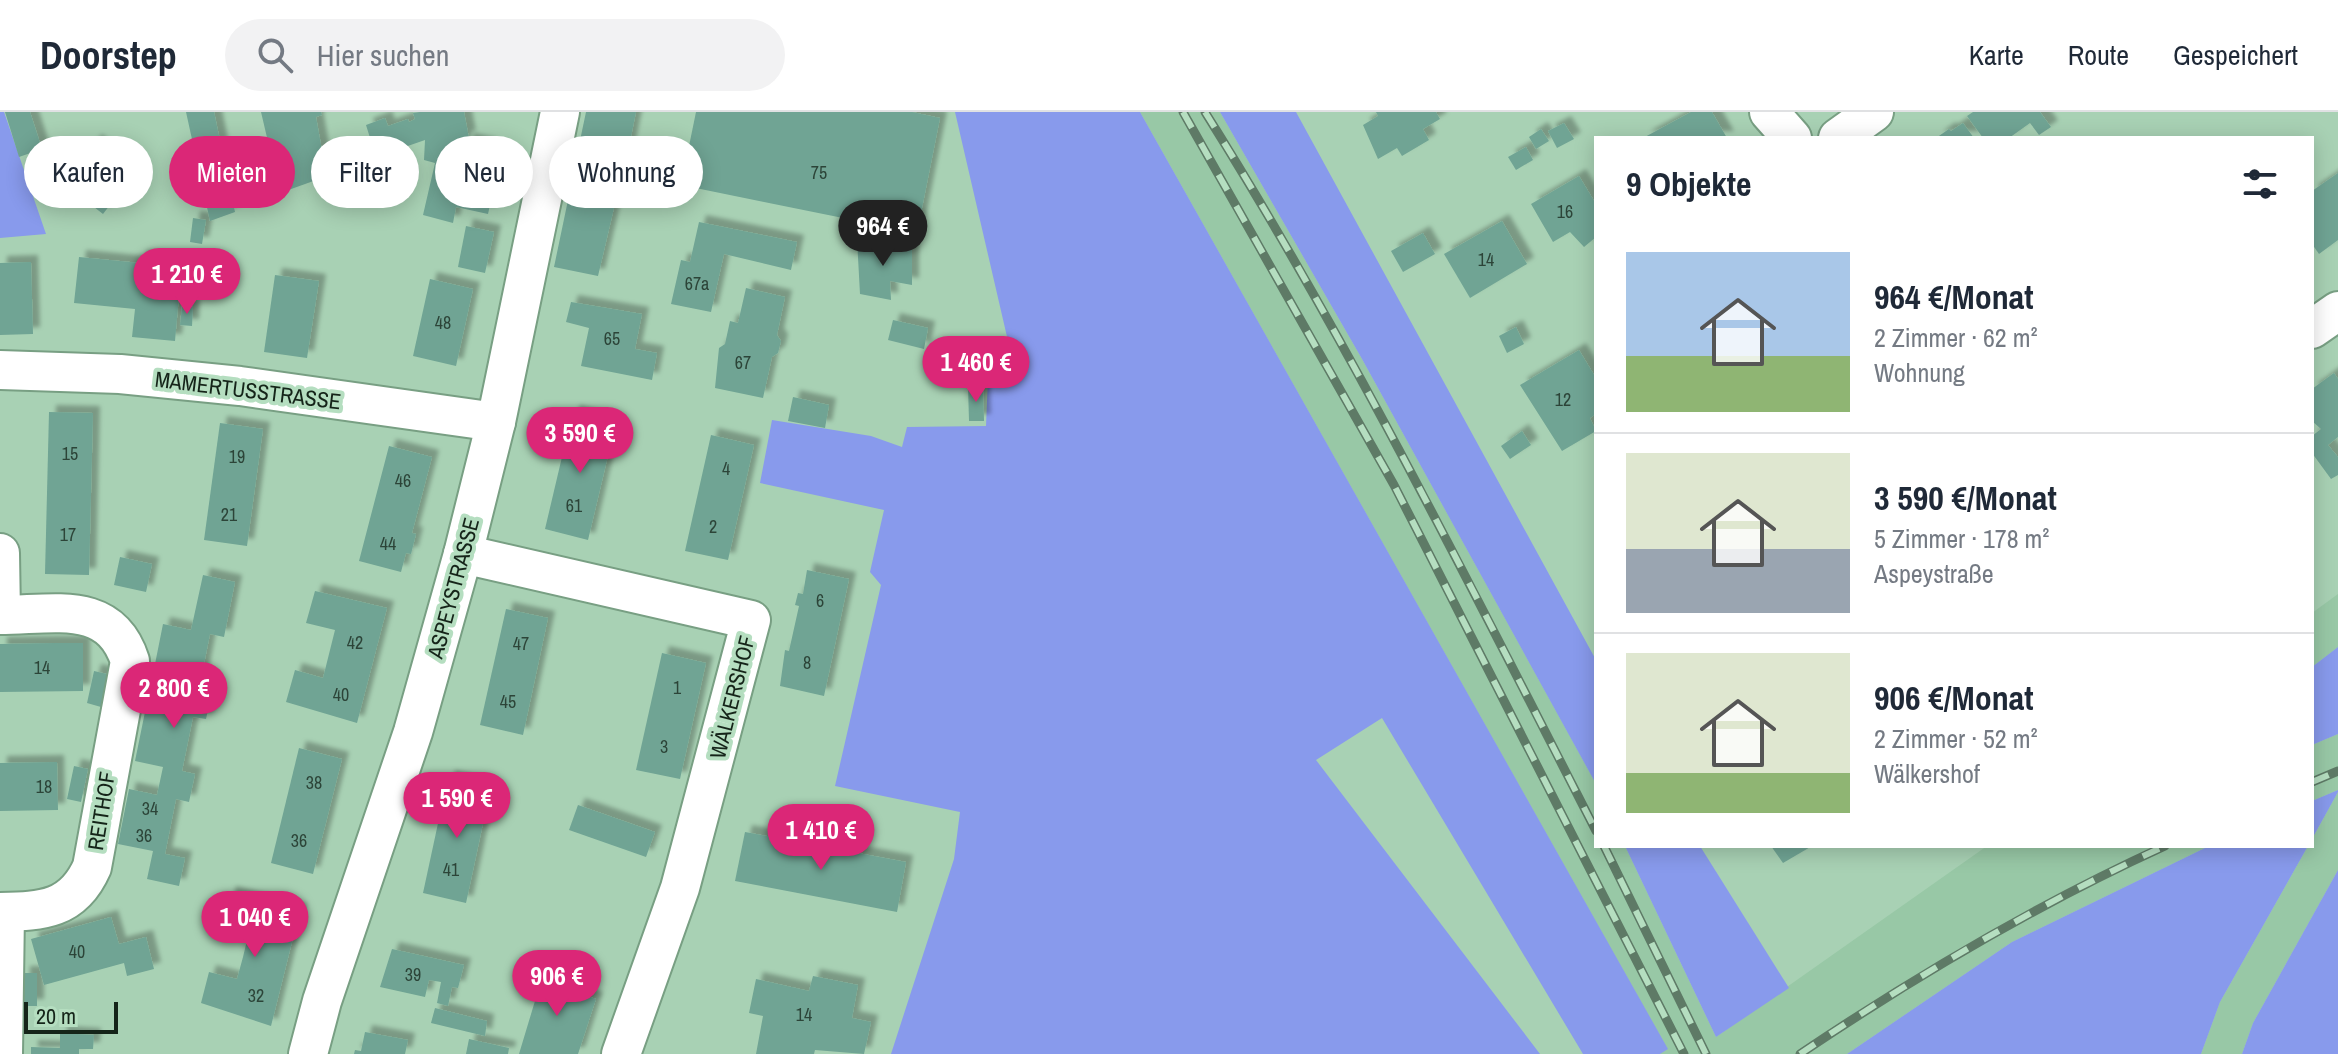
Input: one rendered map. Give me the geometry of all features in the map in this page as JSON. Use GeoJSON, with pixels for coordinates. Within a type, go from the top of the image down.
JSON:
{"type":"FeatureCollection","features":[{"type":"Feature","properties":{"kind":"street","name":"ASPEYSTRASSE"},"geometry":{"type":"LineString","coordinates":[[308,1054],[322,1001],[413,732],[463,554],[496,422],[560,112]]}},
{"type":"Feature","properties":{"kind":"street"},"geometry":{"type":"LineString","coordinates":[[1769,112],[1790,136]]}},
{"type":"Feature","properties":{"kind":"street"},"geometry":{"type":"LineString","coordinates":[[1841,136],[1874,112]]}},
{"type":"Feature","properties":{"kind":"street"},"geometry":{"type":"LineString","coordinates":[[2314,328],[2338,311]]}},
{"type":"Feature","properties":{"kind":"street","name":"MAMERTUSSTRASSE"},"geometry":{"type":"LineString","coordinates":[[0,370],[120,374],[240,386],[496,422]]}},
{"type":"Feature","properties":{"kind":"street","name":"REITHOF"},"geometry":{"type":"LineString","coordinates":[[0,553],[0,615],[84,615],[106,622],[123,638],[130,661],[92,867],[82,888],[62,903],[50,907],[3,912],[3,1054]]}},
{"type":"Feature","properties":{"kind":"street","name":"WÄLKERSHOF"},"geometry":{"type":"LineString","coordinates":[[463,554],[751,620],[680,888],[621,1054]]}},
{"type":"Feature","properties":{"kind":"shaded area"},"geometry":{"type":"Polygon","coordinates":[[[0,112],[4,112],[24,170],[24,208],[37,208],[46,234],[0,238],[0,112]]]}},
{"type":"Feature","properties":{"kind":"shaded area"},"geometry":{"type":"Polygon","coordinates":[[[955,112],[1140,112],[1668,1049],[1660,1054],[1583,1054],[1382,718],[1316,760],[1540,1054],[891,1054],[954,859],[960,812],[835,786],[881,585],[870,572],[884,510],[760,483],[772,420],[871,436],[902,447],[907,427],[986,426],[989,353],[1011,354],[955,112]]]}},
{"type":"Feature","properties":{"kind":"shaded area"},"geometry":{"type":"Polygon","coordinates":[[[1140,112],[1220,112],[1362,359],[1594,780],[1594,848],[1626,848],[1716,1037],[1984,848],[2205,848],[2012,942],[1847,1054],[1660,1054],[1667,1048],[1140,112]]]}},
{"type":"Feature","properties":{"kind":"shaded area"},"geometry":{"type":"Polygon","coordinates":[[[1220,112],[1296,112],[1594,656],[1594,780],[1362,359],[1220,112]]]}},
{"type":"Feature","properties":{"kind":"shaded area"},"geometry":{"type":"Polygon","coordinates":[[[2338,594],[2338,647],[2314,665],[2314,612],[2338,594]]]}},
{"type":"Feature","properties":{"kind":"shaded area"},"geometry":{"type":"Polygon","coordinates":[[[2338,647],[2338,734],[2314,744],[2314,665],[2338,647]]]}},
{"type":"Feature","properties":{"kind":"shaded area"},"geometry":{"type":"Polygon","coordinates":[[[2338,734],[2338,790],[2314,800],[2314,744],[2338,734]]]}},
{"type":"Feature","properties":{"kind":"shaded area"},"geometry":{"type":"Polygon","coordinates":[[[2338,790],[2314,835],[2314,800],[2338,790]]]}},
{"type":"Feature","properties":{"kind":"shaded area"},"geometry":{"type":"Polygon","coordinates":[[[2338,792],[2338,870],[2253,1023],[2242,1054],[2201,1054],[2220,1002],[2307,848],[2314,848],[2314,835],[2338,792]]]}},
{"type":"Feature","properties":{"kind":"shaded area"},"geometry":{"type":"Polygon","coordinates":[[[1626,848],[1701,848],[1789,988],[1716,1037],[1626,848]]]}},
{"type":"Feature","properties":{"kind":"shaded area"},"geometry":{"type":"Polygon","coordinates":[[[2205,848],[2307,848],[2220,1002],[2201,1054],[1847,1054],[2012,942],[2205,848]]]}},
{"type":"Feature","properties":{"kind":"shaded area"},"geometry":{"type":"Polygon","coordinates":[[[2338,870],[2338,1054],[2242,1054],[2253,1023],[2338,870]]]}},
{"type":"Feature","properties":{"kind":"building"},"geometry":{"type":"Polygon","coordinates":[[[5,112],[30,112],[38,136],[24,136],[24,155],[19,157],[5,112]]]}},
{"type":"Feature","properties":{"kind":"building"},"geometry":{"type":"Polygon","coordinates":[[[186,112],[214,112],[219,136],[191,136],[186,112]]]}},
{"type":"Feature","properties":{"kind":"building"},"geometry":{"type":"Polygon","coordinates":[[[261,112],[321,112],[322,115],[316,117],[319,136],[311,136],[311,182],[295,188],[295,136],[267,136],[261,112]]]}},
{"type":"Feature","properties":{"kind":"building"},"geometry":{"type":"Polygon","coordinates":[[[464,112],[469,136],[435,136],[435,163],[424,160],[425,140],[419,142],[419,136],[369,136],[366,125],[385,118],[388,126],[408,119],[409,122],[415,119],[413,113],[464,112]]]}},
{"type":"Feature","properties":{"kind":"building"},"geometry":{"type":"Polygon","coordinates":[[[586,112],[636,112],[631,136],[581,136],[586,112]]]}},
{"type":"Feature","properties":{"kind":"building"},"geometry":{"type":"Polygon","coordinates":[[[696,112],[912,112],[940,118],[917,233],[703,189],[703,136],[691,136],[696,112]]]}},
{"type":"Feature","properties":{"kind":"building"},"geometry":{"type":"Polygon","coordinates":[[[1376,112],[1436,112],[1440,119],[1423,129],[1429,140],[1402,156],[1397,148],[1378,159],[1363,125],[1378,116],[1376,112]]]}},
{"type":"Feature","properties":{"kind":"building"},"geometry":{"type":"Polygon","coordinates":[[[1691,112],[1712,112],[1726,136],[1647,136],[1691,112]]]}},
{"type":"Feature","properties":{"kind":"building"},"geometry":{"type":"Polygon","coordinates":[[[1973,112],[2040,112],[2051,127],[2039,135],[2030,123],[2012,136],[1982,136],[1967,116],[1973,112]]]}},
{"type":"Feature","properties":{"kind":"building"},"geometry":{"type":"Polygon","coordinates":[[[1564,123],[1574,139],[1557,148],[1548,131],[1564,123]]]}},
{"type":"Feature","properties":{"kind":"building"},"geometry":{"type":"Polygon","coordinates":[[[1963,123],[1973,136],[1939,136],[1949,129],[1951,131],[1963,123]]]}},
{"type":"Feature","properties":{"kind":"building"},"geometry":{"type":"Polygon","coordinates":[[[1541,129],[1549,141],[1536,149],[1529,137],[1541,129]]]}},
{"type":"Feature","properties":{"kind":"building"},"geometry":{"type":"Polygon","coordinates":[[[1526,147],[1533,160],[1516,170],[1508,157],[1526,147]]]}},
{"type":"Feature","properties":{"kind":"building"},"geometry":{"type":"Polygon","coordinates":[[[435,163],[435,208],[456,208],[453,223],[423,215],[435,163]]]}},
{"type":"Feature","properties":{"kind":"building"},"geometry":{"type":"Polygon","coordinates":[[[2338,173],[2338,240],[2319,254],[2314,247],[2314,190],[2338,173]]]}},
{"type":"Feature","properties":{"kind":"building"},"geometry":{"type":"Polygon","coordinates":[[[1579,176],[1594,201],[1594,239],[1584,247],[1570,232],[1553,242],[1531,204],[1579,176]]]}},
{"type":"Feature","properties":{"kind":"building"},"geometry":{"type":"Polygon","coordinates":[[[207,208],[234,208],[235,212],[210,221],[207,208]]]}},
{"type":"Feature","properties":{"kind":"building"},"geometry":{"type":"Polygon","coordinates":[[[461,208],[489,208],[488,214],[461,208]]]}},
{"type":"Feature","properties":{"kind":"building"},"geometry":{"type":"Polygon","coordinates":[[[566,208],[614,208],[598,276],[554,267],[566,208]]]}},
{"type":"Feature","properties":{"kind":"building"},"geometry":{"type":"Polygon","coordinates":[[[193,218],[206,220],[202,244],[190,242],[193,218]]]}},
{"type":"Feature","properties":{"kind":"building"},"geometry":{"type":"Polygon","coordinates":[[[1502,221],[1527,264],[1470,298],[1444,254],[1502,221]]]}},
{"type":"Feature","properties":{"kind":"building"},"geometry":{"type":"Polygon","coordinates":[[[699,222],[797,242],[791,270],[724,254],[711,312],[671,304],[681,260],[690,262],[699,222]]]}},
{"type":"Feature","properties":{"kind":"building"},"geometry":{"type":"Polygon","coordinates":[[[466,226],[494,232],[485,273],[458,267],[466,226]]]}},
{"type":"Feature","properties":{"kind":"building"},"geometry":{"type":"Polygon","coordinates":[[[1423,233],[1435,254],[1403,272],[1391,251],[1423,233]]]}},
{"type":"Feature","properties":{"kind":"building"},"geometry":{"type":"Polygon","coordinates":[[[857,239],[912,250],[912,285],[890,281],[891,300],[860,294],[857,239]]]}},
{"type":"Feature","properties":{"kind":"building"},"geometry":{"type":"Polygon","coordinates":[[[79,257],[140,263],[140,257],[182,261],[175,341],[132,337],[135,309],[74,303],[79,257]]]}},
{"type":"Feature","properties":{"kind":"building"},"geometry":{"type":"Polygon","coordinates":[[[31,262],[33,334],[0,335],[0,263],[31,262]]]}},
{"type":"Feature","properties":{"kind":"building"},"geometry":{"type":"Polygon","coordinates":[[[275,275],[319,281],[307,358],[264,352],[275,275]]]}},
{"type":"Feature","properties":{"kind":"building"},"geometry":{"type":"Polygon","coordinates":[[[430,279],[473,289],[456,366],[413,356],[430,279]]]}},
{"type":"Feature","properties":{"kind":"building"},"geometry":{"type":"Polygon","coordinates":[[[746,288],[785,297],[777,335],[781,341],[778,353],[772,357],[763,398],[715,388],[719,348],[725,344],[730,321],[738,323],[746,288]]]}},
{"type":"Feature","properties":{"kind":"building"},"geometry":{"type":"Polygon","coordinates":[[[571,302],[642,314],[635,349],[657,353],[652,380],[581,366],[589,328],[566,322],[571,302]]]}},
{"type":"Feature","properties":{"kind":"building"},"geometry":{"type":"Polygon","coordinates":[[[182,306],[193,307],[192,326],[180,325],[182,306]]]}},
{"type":"Feature","properties":{"kind":"building"},"geometry":{"type":"Polygon","coordinates":[[[893,320],[928,328],[924,349],[888,340],[893,320]]]}},
{"type":"Feature","properties":{"kind":"building"},"geometry":{"type":"Polygon","coordinates":[[[1516,327],[1524,344],[1507,353],[1499,336],[1516,327]]]}},
{"type":"Feature","properties":{"kind":"building"},"geometry":{"type":"Polygon","coordinates":[[[1579,350],[1594,375],[1594,415],[1590,418],[1594,432],[1562,451],[1520,385],[1579,350]]]}},
{"type":"Feature","properties":{"kind":"building"},"geometry":{"type":"Polygon","coordinates":[[[2334,373],[2338,379],[2338,437],[2328,445],[2338,457],[2338,475],[2331,479],[2314,456],[2314,434],[2321,429],[2314,423],[2314,388],[2334,373]]]}},
{"type":"Feature","properties":{"kind":"building"},"geometry":{"type":"Polygon","coordinates":[[[968,386],[983,386],[984,421],[969,421],[968,386]]]}},
{"type":"Feature","properties":{"kind":"building"},"geometry":{"type":"Polygon","coordinates":[[[793,397],[829,405],[825,428],[788,421],[793,397]]]}},
{"type":"Feature","properties":{"kind":"building"},"geometry":{"type":"Polygon","coordinates":[[[49,412],[93,413],[89,575],[45,574],[49,412]]]}},
{"type":"Feature","properties":{"kind":"building"},"geometry":{"type":"Polygon","coordinates":[[[573,412],[616,422],[588,540],[545,529],[566,440],[560,436],[562,423],[570,422],[573,412]]]}},
{"type":"Feature","properties":{"kind":"building"},"geometry":{"type":"Polygon","coordinates":[[[220,423],[263,429],[247,546],[204,540],[220,423]]]}},
{"type":"Feature","properties":{"kind":"building"},"geometry":{"type":"Polygon","coordinates":[[[1522,431],[1531,445],[1510,459],[1501,446],[1522,431]]]}},
{"type":"Feature","properties":{"kind":"building"},"geometry":{"type":"Polygon","coordinates":[[[711,435],[754,445],[728,560],[685,551],[711,435]]]}},
{"type":"Feature","properties":{"kind":"building"},"geometry":{"type":"Polygon","coordinates":[[[389,446],[432,457],[412,533],[416,534],[411,554],[406,553],[401,572],[359,561],[389,446]]]}},
{"type":"Feature","properties":{"kind":"building"},"geometry":{"type":"Polygon","coordinates":[[[120,557],[152,564],[146,592],[114,585],[120,557]]]}},
{"type":"Feature","properties":{"kind":"building"},"geometry":{"type":"Polygon","coordinates":[[[807,570],[849,579],[824,696],[780,686],[785,650],[789,651],[799,606],[795,605],[798,593],[803,594],[807,570]]]}},
{"type":"Feature","properties":{"kind":"building"},"geometry":{"type":"Polygon","coordinates":[[[203,575],[235,582],[224,637],[210,634],[199,689],[212,692],[206,719],[193,717],[182,771],[195,774],[189,802],[176,799],[165,854],[185,858],[179,886],[147,879],[153,851],[118,844],[129,789],[157,795],[163,767],[135,761],[146,707],[174,712],[180,685],[152,679],[163,624],[191,630],[203,575]]]}},
{"type":"Feature","properties":{"kind":"building"},"geometry":{"type":"Polygon","coordinates":[[[315,591],[387,608],[357,723],[286,702],[295,670],[323,678],[335,630],[306,623],[315,591]]]}},
{"type":"Feature","properties":{"kind":"building"},"geometry":{"type":"Polygon","coordinates":[[[506,609],[548,618],[523,735],[480,725],[506,609]]]}},
{"type":"Feature","properties":{"kind":"building"},"geometry":{"type":"Polygon","coordinates":[[[83,643],[83,691],[0,692],[0,644],[83,643]]]}},
{"type":"Feature","properties":{"kind":"building"},"geometry":{"type":"Polygon","coordinates":[[[662,653],[706,663],[680,779],[636,770],[662,653]]]}},
{"type":"Feature","properties":{"kind":"building"},"geometry":{"type":"Polygon","coordinates":[[[94,671],[107,674],[101,707],[87,703],[94,671]]]}},
{"type":"Feature","properties":{"kind":"building"},"geometry":{"type":"Polygon","coordinates":[[[299,748],[342,759],[313,874],[271,863],[299,748]]]}},
{"type":"Feature","properties":{"kind":"building"},"geometry":{"type":"Polygon","coordinates":[[[57,762],[58,810],[0,811],[0,763],[57,762]]]}},
{"type":"Feature","properties":{"kind":"building"},"geometry":{"type":"Polygon","coordinates":[[[74,766],[88,769],[81,802],[67,799],[74,766]]]}},
{"type":"Feature","properties":{"kind":"building"},"geometry":{"type":"Polygon","coordinates":[[[448,777],[491,786],[466,903],[423,893],[448,777]]]}},
{"type":"Feature","properties":{"kind":"building"},"geometry":{"type":"Polygon","coordinates":[[[578,805],[655,832],[646,857],[569,830],[578,805]]]}},
{"type":"Feature","properties":{"kind":"building"},"geometry":{"type":"Polygon","coordinates":[[[745,832],[906,862],[897,912],[735,881],[745,832]]]}},
{"type":"Feature","properties":{"kind":"building"},"geometry":{"type":"Polygon","coordinates":[[[1772,848],[1809,848],[1783,863],[1772,848]]]}},
{"type":"Feature","properties":{"kind":"building"},"geometry":{"type":"Polygon","coordinates":[[[229,893],[300,910],[271,1026],[201,1003],[209,972],[237,979],[243,957],[249,932],[221,925],[229,893]]]}},
{"type":"Feature","properties":{"kind":"building"},"geometry":{"type":"Polygon","coordinates":[[[111,917],[119,944],[146,937],[154,969],[127,976],[124,963],[44,985],[31,939],[111,917]]]}},
{"type":"Feature","properties":{"kind":"building"},"geometry":{"type":"Polygon","coordinates":[[[392,949],[464,965],[458,988],[452,987],[448,1006],[437,1003],[441,982],[429,980],[425,997],[380,987],[392,949]]]}},
{"type":"Feature","properties":{"kind":"building"},"geometry":{"type":"Polygon","coordinates":[[[540,966],[565,974],[561,987],[596,999],[578,1054],[519,1054],[541,981],[535,979],[540,966]]]}},
{"type":"Feature","properties":{"kind":"building"},"geometry":{"type":"Polygon","coordinates":[[[23,973],[37,973],[37,1006],[23,1006],[23,973]]]}},
{"type":"Feature","properties":{"kind":"building"},"geometry":{"type":"Polygon","coordinates":[[[813,976],[858,985],[852,1018],[871,1022],[864,1054],[815,1050],[814,1054],[756,1054],[763,1016],[749,1013],[756,979],[809,991],[813,976]]]}},
{"type":"Feature","properties":{"kind":"building"},"geometry":{"type":"Polygon","coordinates":[[[435,1008],[487,1021],[485,1036],[431,1023],[435,1008]]]}},
{"type":"Feature","properties":{"kind":"building"},"geometry":{"type":"Polygon","coordinates":[[[365,1032],[408,1040],[405,1054],[354,1054],[355,1050],[361,1051],[365,1032]]]}},
{"type":"Feature","properties":{"kind":"building"},"geometry":{"type":"Polygon","coordinates":[[[60,1033],[94,1035],[93,1049],[79,1049],[79,1054],[31,1054],[31,1047],[60,1048],[60,1033]]]}},
{"type":"Feature","properties":{"kind":"building"},"geometry":{"type":"Polygon","coordinates":[[[469,1039],[509,1048],[508,1054],[466,1054],[469,1039]]]}},
{"type":"Feature","properties":{"kind":"railway"},"geometry":{"type":"LineString","coordinates":[[1183,112],[1394,485],[1684,1054]]}},
{"type":"Feature","properties":{"kind":"railway"},"geometry":{"type":"LineString","coordinates":[[1205,112],[1360,377],[1594,827]]}},
{"type":"Feature","properties":{"kind":"railway"},"geometry":{"type":"LineString","coordinates":[[2314,781],[2338,771]]}},
{"type":"Feature","properties":{"kind":"railway"},"geometry":{"type":"LineString","coordinates":[[1605,848],[1706,1054]]}},
{"type":"Feature","properties":{"kind":"railway"},"geometry":{"type":"LineString","coordinates":[[1800,1054],[1978,942],[2161,848]]}}]}
